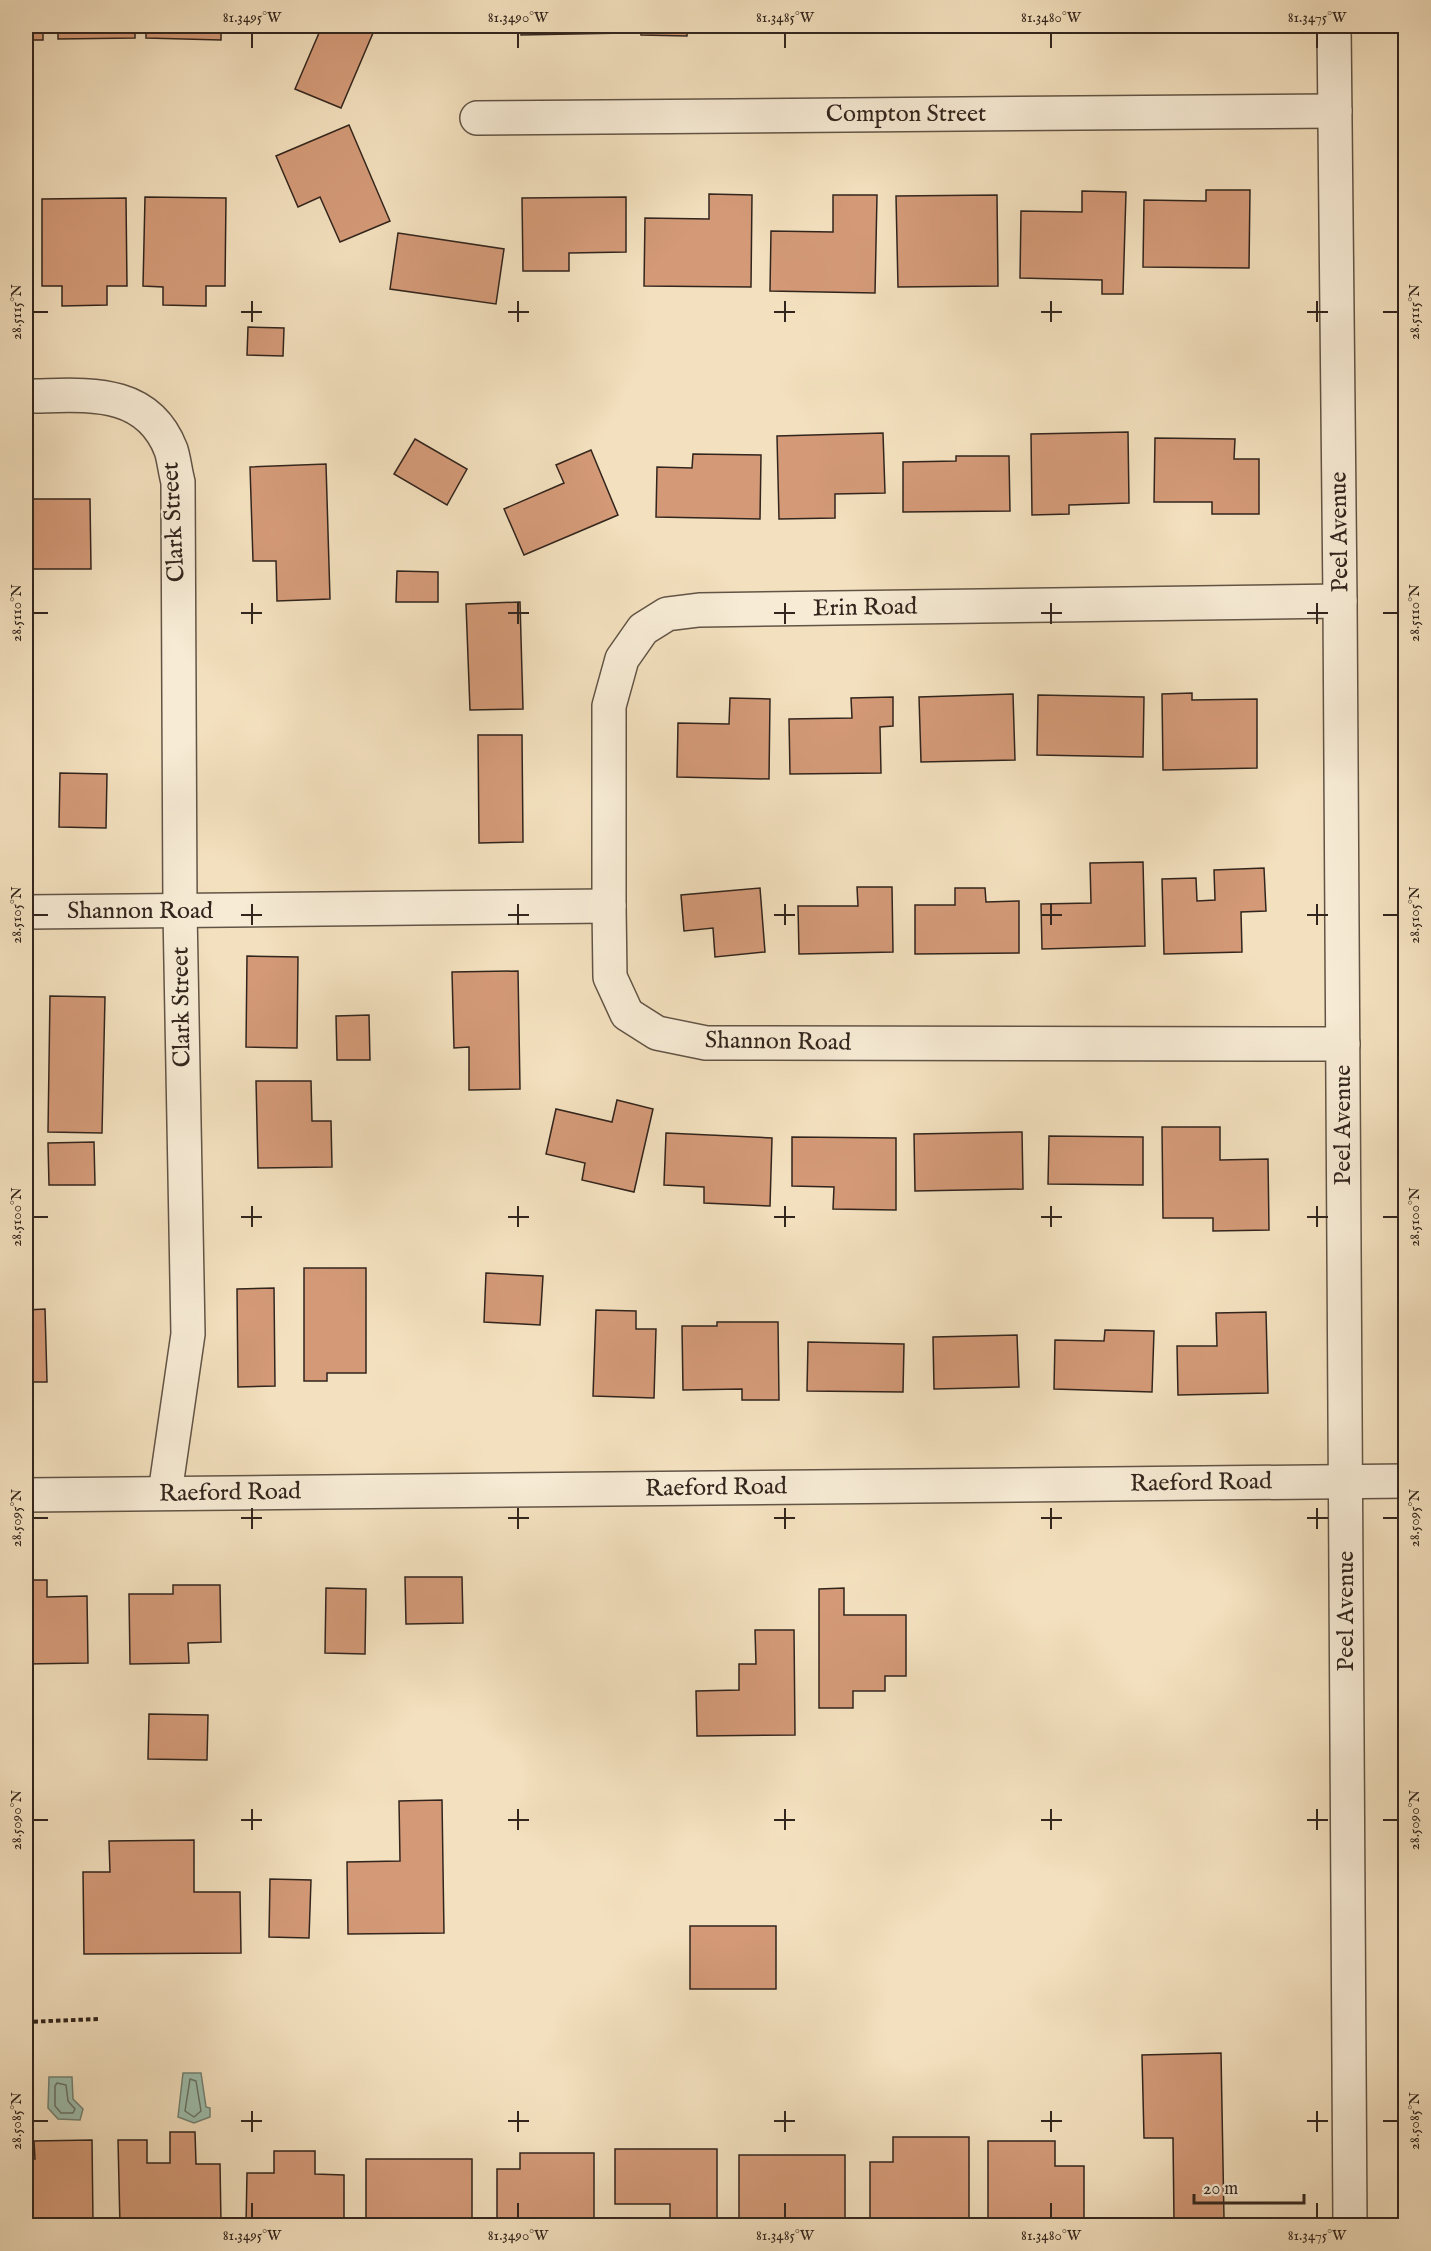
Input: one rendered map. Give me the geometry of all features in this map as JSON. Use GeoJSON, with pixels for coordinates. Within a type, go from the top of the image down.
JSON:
{"type":"FeatureCollection","features":[{"type":"Feature","properties":{"kind":"street","name":"Peel Avenue"},"geometry":{"type":"LineString","coordinates":[[1334,26],[1340,601],[1350,2226]]}},
{"type":"Feature","properties":{"kind":"street","name":"Compton Street"},"geometry":{"type":"LineString","coordinates":[[477,118],[1335,111]]}},
{"type":"Feature","properties":{"kind":"street","name":"Clark Street"},"geometry":{"type":"LineString","coordinates":[[26,396],[102,395],[128,403],[152,418],[171,449],[178,482],[180,911],[188,1334],[165,1493]]}},
{"type":"Feature","properties":{"kind":"street","name":"Erin Road"},"geometry":{"type":"LineString","coordinates":[[609,906],[609,706],[622,659],[643,629],[667,614],[699,610],[1340,601]]}},
{"type":"Feature","properties":{"kind":"street","name":"Shannon Road"},"geometry":{"type":"LineString","coordinates":[[26,912],[609,906],[610,977],[627,1014],[657,1033],[706,1043],[1342,1044]]}},
{"type":"Feature","properties":{"kind":"street","name":"Raeford Road"},"geometry":{"type":"LineString","coordinates":[[26,1495],[1406,1481]]}},
{"type":"Feature","properties":{"kind":"path"},"geometry":{"type":"LineString","coordinates":[[26,2022],[98,2019]]}},
{"type":"Feature","properties":{"kind":"water"},"geometry":{"type":"Polygon","coordinates":[[[183,2073],[201,2073],[206,2107],[210,2108],[210,2117],[194,2123],[178,2117],[183,2073]]]}},
{"type":"Feature","properties":{"kind":"water"},"geometry":{"type":"Polygon","coordinates":[[[49,2077],[72,2077],[73,2099],[83,2109],[80,2120],[58,2119],[48,2108],[49,2077]]]}},
{"type":"Feature","properties":{"kind":"building"},"geometry":{"type":"Polygon","coordinates":[[[26,26],[43,26],[43,40],[26,40],[26,26]]]}},
{"type":"Feature","properties":{"kind":"building"},"geometry":{"type":"Polygon","coordinates":[[[58,26],[135,26],[135,38],[58,39],[58,26]]]}},
{"type":"Feature","properties":{"kind":"building"},"geometry":{"type":"Polygon","coordinates":[[[146,26],[221,26],[221,40],[146,38],[146,26]]]}},
{"type":"Feature","properties":{"kind":"building"},"geometry":{"type":"Polygon","coordinates":[[[322,26],[376,26],[341,108],[295,89],[322,26]]]}},
{"type":"Feature","properties":{"kind":"building"},"geometry":{"type":"Polygon","coordinates":[[[521,26],[625,26],[625,33],[521,35],[521,26]]]}},
{"type":"Feature","properties":{"kind":"building"},"geometry":{"type":"Polygon","coordinates":[[[641,26],[687,26],[687,36],[641,35],[641,26]]]}},
{"type":"Feature","properties":{"kind":"building"},"geometry":{"type":"Polygon","coordinates":[[[833,26],[876,26],[876,32],[833,33],[833,26]]]}},
{"type":"Feature","properties":{"kind":"building"},"geometry":{"type":"Polygon","coordinates":[[[946,26],[996,26],[996,31],[946,32],[946,26]]]}},
{"type":"Feature","properties":{"kind":"building"},"geometry":{"type":"Polygon","coordinates":[[[1070,26],[1120,26],[1120,30],[1070,31],[1070,26]]]}},
{"type":"Feature","properties":{"kind":"building"},"geometry":{"type":"Polygon","coordinates":[[[1198,26],[1248,26],[1248,27],[1198,28],[1198,26]]]}},
{"type":"Feature","properties":{"kind":"building"},"geometry":{"type":"Polygon","coordinates":[[[349,125],[390,221],[340,242],[320,197],[298,207],[276,156],[349,125]]]}},
{"type":"Feature","properties":{"kind":"building"},"geometry":{"type":"Polygon","coordinates":[[[1206,190],[1250,190],[1249,268],[1143,267],[1144,200],[1206,201],[1206,190]]]}},
{"type":"Feature","properties":{"kind":"building"},"geometry":{"type":"Polygon","coordinates":[[[1082,191],[1126,192],[1123,294],[1102,294],[1102,280],[1020,278],[1021,211],[1082,212],[1082,191]]]}},
{"type":"Feature","properties":{"kind":"building"},"geometry":{"type":"Polygon","coordinates":[[[709,194],[752,195],[751,287],[644,286],[645,218],[709,219],[709,194]]]}},
{"type":"Feature","properties":{"kind":"building"},"geometry":{"type":"Polygon","coordinates":[[[833,195],[877,195],[875,293],[770,291],[771,231],[833,232],[833,195]]]}},
{"type":"Feature","properties":{"kind":"building"},"geometry":{"type":"Polygon","coordinates":[[[997,195],[998,286],[898,287],[896,196],[997,195]]]}},
{"type":"Feature","properties":{"kind":"building"},"geometry":{"type":"Polygon","coordinates":[[[145,197],[226,198],[225,286],[206,286],[206,306],[163,305],[163,287],[143,286],[145,197]]]}},
{"type":"Feature","properties":{"kind":"building"},"geometry":{"type":"Polygon","coordinates":[[[626,197],[626,252],[569,253],[569,271],[523,271],[522,198],[626,197]]]}},
{"type":"Feature","properties":{"kind":"building"},"geometry":{"type":"Polygon","coordinates":[[[126,198],[127,286],[107,286],[107,305],[62,306],[62,286],[42,286],[42,199],[126,198]]]}},
{"type":"Feature","properties":{"kind":"building"},"geometry":{"type":"Polygon","coordinates":[[[26,199],[28,287],[26,287],[26,199]]]}},
{"type":"Feature","properties":{"kind":"building"},"geometry":{"type":"Polygon","coordinates":[[[398,233],[504,249],[496,304],[390,289],[398,233]]]}},
{"type":"Feature","properties":{"kind":"building"},"geometry":{"type":"Polygon","coordinates":[[[248,327],[284,328],[283,356],[247,355],[248,327]]]}},
{"type":"Feature","properties":{"kind":"building"},"geometry":{"type":"Polygon","coordinates":[[[1128,432],[1129,503],[1069,505],[1069,514],[1032,515],[1031,434],[1128,432]]]}},
{"type":"Feature","properties":{"kind":"building"},"geometry":{"type":"Polygon","coordinates":[[[883,433],[885,493],[835,494],[835,518],[779,519],[777,436],[883,433]]]}},
{"type":"Feature","properties":{"kind":"building"},"geometry":{"type":"Polygon","coordinates":[[[1155,438],[1235,439],[1234,459],[1259,459],[1259,514],[1212,514],[1212,502],[1154,502],[1155,438]]]}},
{"type":"Feature","properties":{"kind":"building"},"geometry":{"type":"Polygon","coordinates":[[[415,439],[467,469],[447,505],[394,474],[415,439]]]}},
{"type":"Feature","properties":{"kind":"building"},"geometry":{"type":"Polygon","coordinates":[[[591,450],[618,515],[524,555],[504,509],[564,483],[556,465],[591,450]]]}},
{"type":"Feature","properties":{"kind":"building"},"geometry":{"type":"Polygon","coordinates":[[[693,454],[761,455],[760,519],[656,517],[657,467],[692,468],[693,454]]]}},
{"type":"Feature","properties":{"kind":"building"},"geometry":{"type":"Polygon","coordinates":[[[956,456],[1009,456],[1010,511],[903,512],[903,462],[956,461],[956,456]]]}},
{"type":"Feature","properties":{"kind":"building"},"geometry":{"type":"Polygon","coordinates":[[[326,464],[330,599],[277,601],[276,561],[253,561],[250,467],[326,464]]]}},
{"type":"Feature","properties":{"kind":"building"},"geometry":{"type":"Polygon","coordinates":[[[26,499],[90,499],[91,569],[26,569],[26,499]]]}},
{"type":"Feature","properties":{"kind":"building"},"geometry":{"type":"Polygon","coordinates":[[[397,571],[438,572],[438,602],[396,602],[397,571]]]}},
{"type":"Feature","properties":{"kind":"building"},"geometry":{"type":"Polygon","coordinates":[[[520,602],[523,709],[470,710],[466,604],[520,602]]]}},
{"type":"Feature","properties":{"kind":"building"},"geometry":{"type":"Polygon","coordinates":[[[1192,693],[1192,700],[1257,699],[1257,768],[1163,770],[1162,694],[1192,693]]]}},
{"type":"Feature","properties":{"kind":"building"},"geometry":{"type":"Polygon","coordinates":[[[1013,694],[1015,760],[921,762],[919,697],[1013,694]]]}},
{"type":"Feature","properties":{"kind":"building"},"geometry":{"type":"Polygon","coordinates":[[[1038,695],[1144,697],[1143,757],[1037,755],[1038,695]]]}},
{"type":"Feature","properties":{"kind":"building"},"geometry":{"type":"Polygon","coordinates":[[[893,697],[893,726],[880,727],[881,773],[790,774],[789,719],[852,718],[851,698],[893,697]]]}},
{"type":"Feature","properties":{"kind":"building"},"geometry":{"type":"Polygon","coordinates":[[[730,698],[770,699],[769,779],[677,777],[678,723],[729,724],[730,698]]]}},
{"type":"Feature","properties":{"kind":"building"},"geometry":{"type":"Polygon","coordinates":[[[478,735],[522,735],[523,842],[479,843],[478,735]]]}},
{"type":"Feature","properties":{"kind":"building"},"geometry":{"type":"Polygon","coordinates":[[[26,751],[31,751],[29,826],[26,826],[26,751]]]}},
{"type":"Feature","properties":{"kind":"building"},"geometry":{"type":"Polygon","coordinates":[[[60,773],[107,774],[106,828],[59,827],[60,773]]]}},
{"type":"Feature","properties":{"kind":"building"},"geometry":{"type":"Polygon","coordinates":[[[1143,862],[1145,946],[1042,949],[1041,904],[1091,903],[1090,863],[1143,862]]]}},
{"type":"Feature","properties":{"kind":"building"},"geometry":{"type":"Polygon","coordinates":[[[1264,868],[1266,911],[1241,912],[1242,952],[1164,954],[1162,879],[1196,878],[1197,901],[1215,900],[1214,870],[1264,868]]]}},
{"type":"Feature","properties":{"kind":"building"},"geometry":{"type":"Polygon","coordinates":[[[857,887],[892,887],[893,952],[799,954],[798,906],[858,906],[857,887]]]}},
{"type":"Feature","properties":{"kind":"building"},"geometry":{"type":"Polygon","coordinates":[[[760,888],[765,952],[715,957],[713,928],[684,931],[681,895],[760,888]]]}},
{"type":"Feature","properties":{"kind":"building"},"geometry":{"type":"Polygon","coordinates":[[[955,888],[985,888],[986,902],[1019,901],[1019,953],[915,954],[915,905],[955,905],[955,888]]]}},
{"type":"Feature","properties":{"kind":"building"},"geometry":{"type":"Polygon","coordinates":[[[247,956],[298,957],[297,1048],[246,1047],[247,956]]]}},
{"type":"Feature","properties":{"kind":"building"},"geometry":{"type":"Polygon","coordinates":[[[518,971],[520,1089],[469,1090],[469,1047],[454,1048],[452,972],[518,971]]]}},
{"type":"Feature","properties":{"kind":"building"},"geometry":{"type":"Polygon","coordinates":[[[26,993],[31,993],[32,1133],[26,1133],[26,993]]]}},
{"type":"Feature","properties":{"kind":"building"},"geometry":{"type":"Polygon","coordinates":[[[50,996],[105,997],[102,1133],[48,1132],[50,996]]]}},
{"type":"Feature","properties":{"kind":"building"},"geometry":{"type":"Polygon","coordinates":[[[369,1015],[370,1060],[337,1060],[336,1016],[369,1015]]]}},
{"type":"Feature","properties":{"kind":"building"},"geometry":{"type":"Polygon","coordinates":[[[256,1081],[311,1081],[312,1121],[331,1121],[332,1167],[258,1168],[256,1081]]]}},
{"type":"Feature","properties":{"kind":"building"},"geometry":{"type":"Polygon","coordinates":[[[617,1100],[653,1109],[634,1192],[582,1180],[585,1163],[546,1154],[556,1109],[612,1122],[617,1100]]]}},
{"type":"Feature","properties":{"kind":"building"},"geometry":{"type":"Polygon","coordinates":[[[1162,1127],[1220,1127],[1220,1160],[1268,1159],[1269,1230],[1213,1231],[1213,1218],[1163,1218],[1162,1127]]]}},
{"type":"Feature","properties":{"kind":"building"},"geometry":{"type":"Polygon","coordinates":[[[1022,1132],[1023,1189],[915,1191],[914,1134],[1022,1132]]]}},
{"type":"Feature","properties":{"kind":"building"},"geometry":{"type":"Polygon","coordinates":[[[666,1133],[772,1138],[770,1206],[704,1203],[704,1187],[664,1185],[666,1133]]]}},
{"type":"Feature","properties":{"kind":"building"},"geometry":{"type":"Polygon","coordinates":[[[1049,1136],[1143,1137],[1143,1185],[1048,1184],[1049,1136]]]}},
{"type":"Feature","properties":{"kind":"building"},"geometry":{"type":"Polygon","coordinates":[[[792,1137],[896,1138],[896,1210],[833,1209],[834,1187],[792,1186],[792,1137]]]}},
{"type":"Feature","properties":{"kind":"building"},"geometry":{"type":"Polygon","coordinates":[[[94,1142],[95,1185],[49,1185],[48,1143],[94,1142]]]}},
{"type":"Feature","properties":{"kind":"building"},"geometry":{"type":"Polygon","coordinates":[[[304,1268],[366,1268],[366,1373],[327,1373],[327,1381],[304,1381],[304,1268]]]}},
{"type":"Feature","properties":{"kind":"building"},"geometry":{"type":"Polygon","coordinates":[[[486,1273],[543,1276],[540,1325],[484,1322],[486,1273]]]}},
{"type":"Feature","properties":{"kind":"building"},"geometry":{"type":"Polygon","coordinates":[[[274,1288],[275,1386],[238,1387],[237,1289],[274,1288]]]}},
{"type":"Feature","properties":{"kind":"building"},"geometry":{"type":"Polygon","coordinates":[[[45,1309],[47,1382],[26,1382],[26,1310],[45,1309]]]}},
{"type":"Feature","properties":{"kind":"building"},"geometry":{"type":"Polygon","coordinates":[[[596,1310],[636,1311],[636,1329],[656,1329],[654,1398],[593,1396],[596,1310]]]}},
{"type":"Feature","properties":{"kind":"building"},"geometry":{"type":"Polygon","coordinates":[[[1266,1312],[1268,1393],[1178,1395],[1177,1346],[1217,1346],[1216,1313],[1266,1312]]]}},
{"type":"Feature","properties":{"kind":"building"},"geometry":{"type":"Polygon","coordinates":[[[717,1322],[778,1322],[779,1400],[742,1400],[742,1389],[683,1390],[682,1326],[717,1326],[717,1322]]]}},
{"type":"Feature","properties":{"kind":"building"},"geometry":{"type":"Polygon","coordinates":[[[1105,1330],[1154,1331],[1152,1392],[1054,1389],[1055,1340],[1104,1341],[1105,1330]]]}},
{"type":"Feature","properties":{"kind":"building"},"geometry":{"type":"Polygon","coordinates":[[[1017,1335],[1019,1387],[934,1389],[933,1337],[1017,1335]]]}},
{"type":"Feature","properties":{"kind":"building"},"geometry":{"type":"Polygon","coordinates":[[[808,1342],[904,1344],[903,1392],[807,1391],[808,1342]]]}},
{"type":"Feature","properties":{"kind":"building"},"geometry":{"type":"Polygon","coordinates":[[[405,1577],[462,1577],[463,1623],[406,1624],[405,1577]]]}},
{"type":"Feature","properties":{"kind":"building"},"geometry":{"type":"Polygon","coordinates":[[[26,1580],[47,1580],[47,1597],[87,1596],[88,1663],[26,1664],[26,1580]]]}},
{"type":"Feature","properties":{"kind":"building"},"geometry":{"type":"Polygon","coordinates":[[[173,1585],[220,1585],[221,1642],[188,1643],[189,1663],[130,1664],[129,1594],[173,1594],[173,1585]]]}},
{"type":"Feature","properties":{"kind":"building"},"geometry":{"type":"Polygon","coordinates":[[[326,1588],[366,1589],[365,1654],[325,1653],[326,1588]]]}},
{"type":"Feature","properties":{"kind":"building"},"geometry":{"type":"Polygon","coordinates":[[[844,1588],[844,1615],[906,1615],[906,1676],[885,1676],[885,1691],[853,1691],[853,1708],[819,1708],[819,1589],[844,1588]]]}},
{"type":"Feature","properties":{"kind":"building"},"geometry":{"type":"Polygon","coordinates":[[[755,1630],[794,1630],[795,1735],[697,1736],[696,1691],[739,1690],[739,1664],[756,1664],[755,1630]]]}},
{"type":"Feature","properties":{"kind":"building"},"geometry":{"type":"Polygon","coordinates":[[[149,1714],[208,1715],[207,1760],[148,1759],[149,1714]]]}},
{"type":"Feature","properties":{"kind":"building"},"geometry":{"type":"Polygon","coordinates":[[[26,1723],[31,1723],[31,1757],[26,1757],[26,1723]]]}},
{"type":"Feature","properties":{"kind":"building"},"geometry":{"type":"Polygon","coordinates":[[[442,1800],[444,1933],[348,1934],[347,1862],[400,1861],[399,1801],[442,1800]]]}},
{"type":"Feature","properties":{"kind":"building"},"geometry":{"type":"Polygon","coordinates":[[[194,1840],[194,1892],[240,1892],[241,1953],[84,1954],[83,1872],[110,1872],[109,1841],[194,1840]]]}},
{"type":"Feature","properties":{"kind":"building"},"geometry":{"type":"Polygon","coordinates":[[[270,1879],[311,1880],[309,1938],[269,1937],[270,1879]]]}},
{"type":"Feature","properties":{"kind":"building"},"geometry":{"type":"Polygon","coordinates":[[[690,1926],[776,1926],[776,1989],[690,1989],[690,1926]]]}},
{"type":"Feature","properties":{"kind":"building"},"geometry":{"type":"Polygon","coordinates":[[[1221,2053],[1224,2219],[1174,2220],[1173,2138],[1144,2138],[1142,2055],[1221,2053]]]}},
{"type":"Feature","properties":{"kind":"building"},"geometry":{"type":"Polygon","coordinates":[[[170,2132],[195,2132],[196,2164],[220,2164],[221,2224],[120,2226],[118,2140],[147,2140],[147,2163],[170,2163],[170,2132]]]}},
{"type":"Feature","properties":{"kind":"building"},"geometry":{"type":"Polygon","coordinates":[[[893,2137],[969,2137],[969,2220],[870,2220],[870,2162],[893,2162],[893,2137]]]}},
{"type":"Feature","properties":{"kind":"building"},"geometry":{"type":"Polygon","coordinates":[[[92,2140],[93,2222],[26,2223],[26,2159],[35,2159],[34,2141],[92,2140]]]}},
{"type":"Feature","properties":{"kind":"building"},"geometry":{"type":"Polygon","coordinates":[[[988,2141],[1055,2141],[1055,2166],[1084,2166],[1084,2219],[988,2219],[988,2141]]]}},
{"type":"Feature","properties":{"kind":"building"},"geometry":{"type":"Polygon","coordinates":[[[615,2149],[717,2149],[717,2222],[670,2222],[670,2204],[615,2204],[615,2149]]]}},
{"type":"Feature","properties":{"kind":"building"},"geometry":{"type":"Polygon","coordinates":[[[274,2151],[315,2151],[315,2174],[344,2175],[344,2226],[246,2225],[247,2173],[274,2173],[274,2151]]]}},
{"type":"Feature","properties":{"kind":"building"},"geometry":{"type":"Polygon","coordinates":[[[520,2153],[594,2153],[594,2224],[497,2224],[497,2169],[520,2169],[520,2153]]]}},
{"type":"Feature","properties":{"kind":"building"},"geometry":{"type":"Polygon","coordinates":[[[739,2155],[845,2155],[845,2219],[739,2219],[739,2155]]]}},
{"type":"Feature","properties":{"kind":"building"},"geometry":{"type":"Polygon","coordinates":[[[366,2159],[472,2159],[472,2225],[366,2225],[366,2159]]]}}]}
